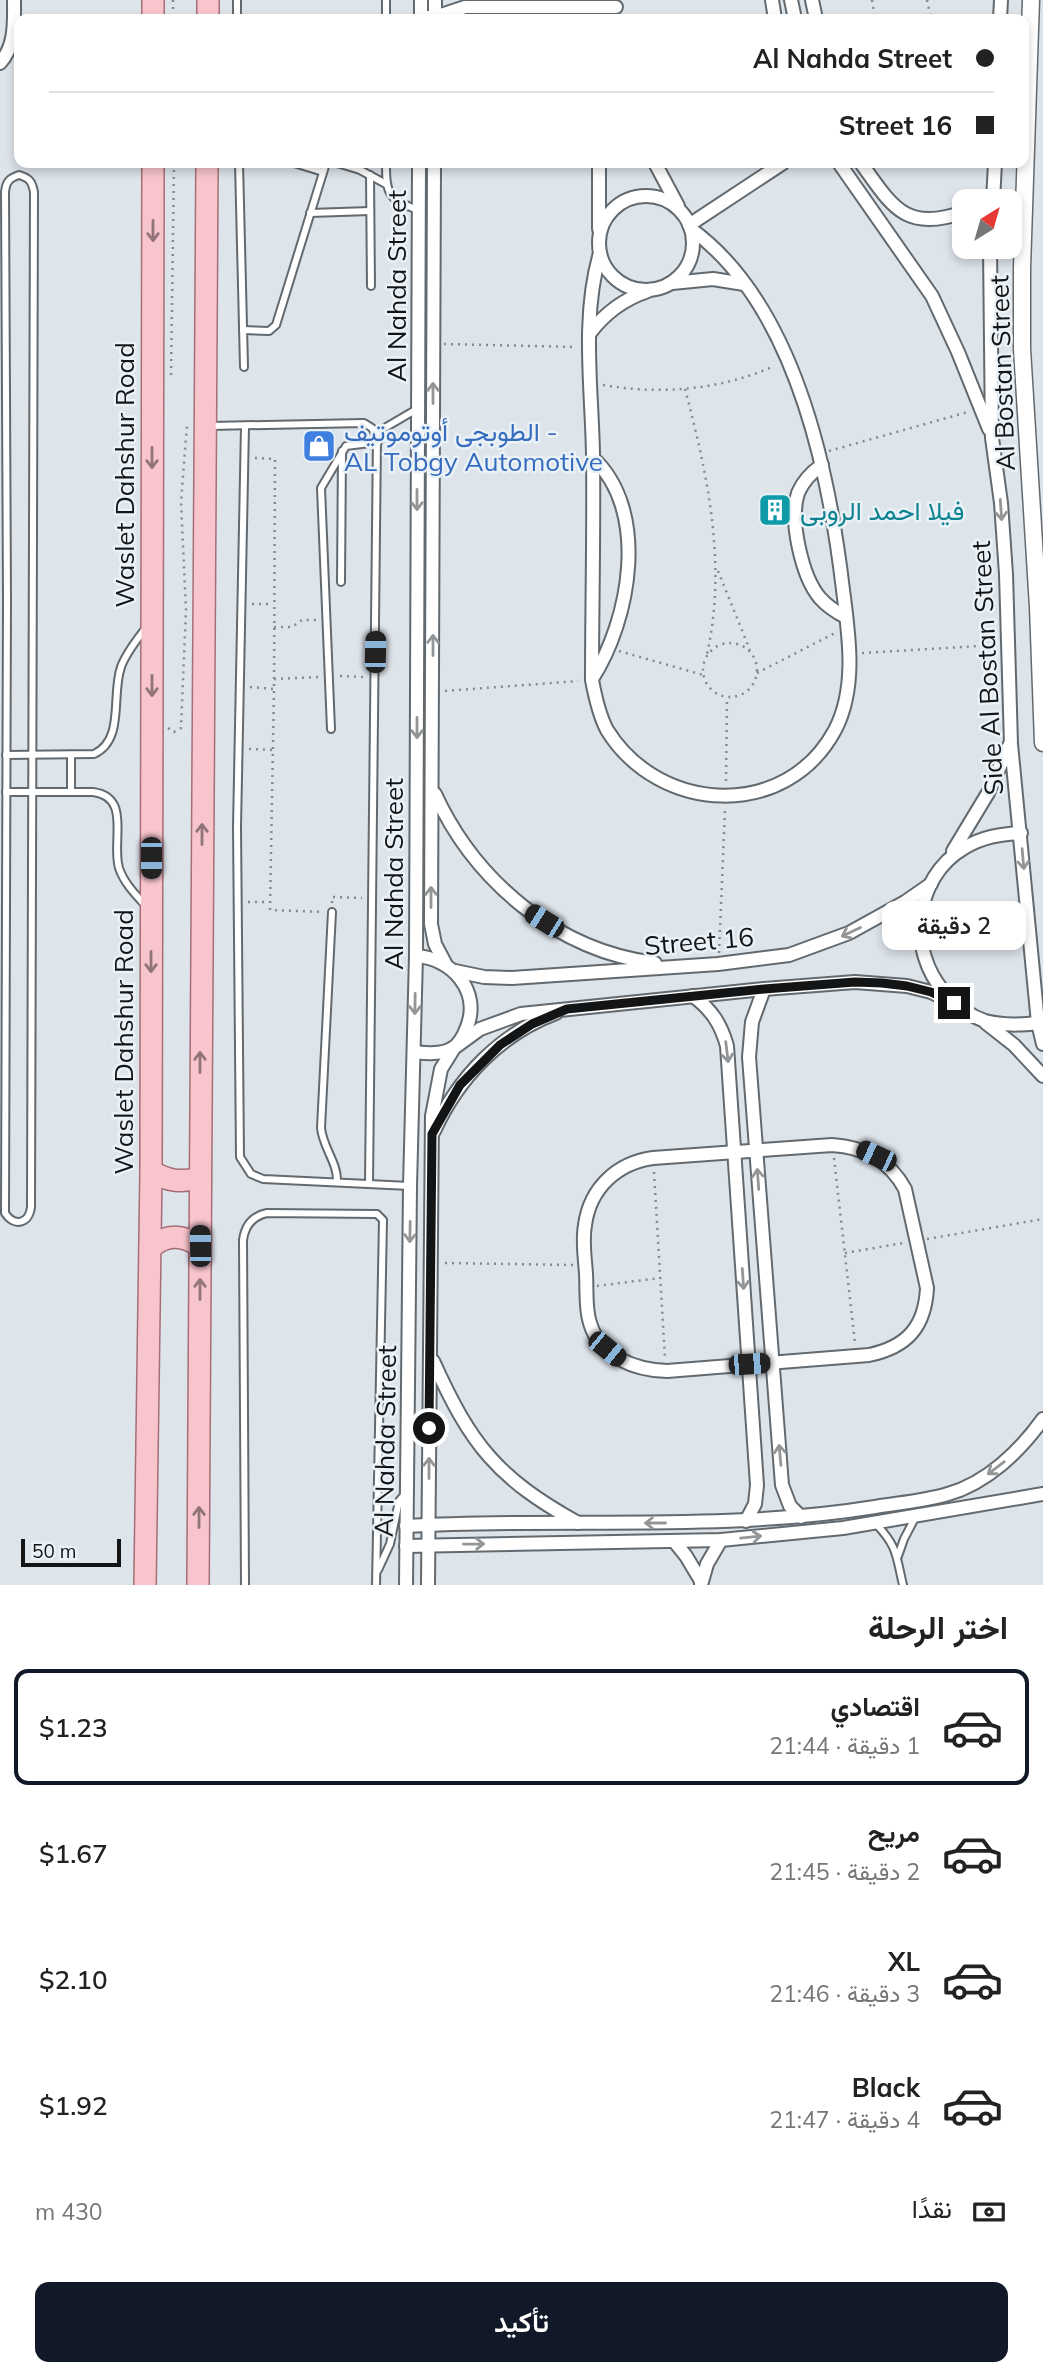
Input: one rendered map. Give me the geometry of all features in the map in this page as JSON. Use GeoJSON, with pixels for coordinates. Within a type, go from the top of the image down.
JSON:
{"type":"FeatureCollection","features":[{"type":"Feature","properties":{"kind":"main road","name":"Waslet Dahshur Road"},"geometry":{"type":"LineString","coordinates":[[145,1585],[151,1171],[153,168]]}},
{"type":"Feature","properties":{"kind":"main road"},"geometry":{"type":"LineString","coordinates":[[198,1585],[207,168]]}},
{"type":"Feature","properties":{"kind":"main road"},"geometry":{"type":"LineString","coordinates":[[151,1171],[169,1180],[199,1178]]}},
{"type":"Feature","properties":{"kind":"main road"},"geometry":{"type":"LineString","coordinates":[[150,1248],[169,1237],[191,1240],[200,1246]]}},
{"type":"Feature","properties":{"kind":"street"},"geometry":{"type":"LineString","coordinates":[[0,63],[13,38],[14,0]]}},
{"type":"Feature","properties":{"kind":"street","name":"Al Bostan Street"},"geometry":{"type":"LineString","coordinates":[[1029,18],[1031,0]]}},
{"type":"Feature","properties":{"kind":"street"},"geometry":{"type":"LineString","coordinates":[[443,14],[465,7],[616,9]]}},
{"type":"Feature","properties":{"kind":"street","name":"Al Nahda Street"},"geometry":{"type":"LineString","coordinates":[[406,1585],[416,956],[419,168]]}},
{"type":"Feature","properties":{"kind":"street","name":"Al Nahda Street"},"geometry":{"type":"LineString","coordinates":[[428,1585],[433,1108],[441,1069],[464,1035],[471,1013],[468,991],[435,944],[431,923],[434,168]]}},
{"type":"Feature","properties":{"kind":"street"},"geometry":{"type":"LineString","coordinates":[[598,168],[600,253],[592,285],[590,333],[593,458],[592,680],[606,727],[628,756],[649,773],[690,792],[726,796],[755,793],[784,782],[819,754],[836,728],[846,699],[849,654],[836,530],[821,459],[805,404],[787,360],[744,284],[720,254],[690,227],[658,168]]}},
{"type":"Feature","properties":{"kind":"street"},"geometry":{"type":"LineString","coordinates":[[690,227],[776,168]]}},
{"type":"Feature","properties":{"kind":"street"},"geometry":{"type":"LineString","coordinates":[[842,168],[932,296],[950,333],[992,438]]}},
{"type":"Feature","properties":{"kind":"street"},"geometry":{"type":"LineString","coordinates":[[865,168],[885,197],[909,216],[924,220],[952,215]]}},
{"type":"Feature","properties":{"kind":"street"},"geometry":{"type":"LineString","coordinates":[[991,189],[994,168]]}},
{"type":"Feature","properties":{"kind":"street","name":"Al Bostan Street"},"geometry":{"type":"LineString","coordinates":[[1024,168],[1022,349],[1038,607],[1043,744]]}},
{"type":"Feature","properties":{"kind":"street"},"geometry":{"type":"LineString","coordinates":[[600,235],[611,212],[633,198],[659,198],[682,213]]}},
{"type":"Feature","properties":{"kind":"street"},"geometry":{"type":"LineString","coordinates":[[671,283],[690,259],[690,227]]}},
{"type":"Feature","properties":{"kind":"street"},"geometry":{"type":"LineString","coordinates":[[600,253],[607,269],[619,281],[634,288],[652,289]]}},
{"type":"Feature","properties":{"kind":"street","name":"Side Al Bostan Street"},"geometry":{"type":"LineString","coordinates":[[990,259],[992,438],[1001,503],[1011,744],[1038,1023],[1043,1044]]}},
{"type":"Feature","properties":{"kind":"street"},"geometry":{"type":"LineString","coordinates":[[590,333],[612,309],[631,297],[652,289],[671,283],[713,279],[744,284]]}},
{"type":"Feature","properties":{"kind":"street"},"geometry":{"type":"LineString","coordinates":[[418,306],[433,307]]}},
{"type":"Feature","properties":{"kind":"street"},"geometry":{"type":"LineString","coordinates":[[592,680],[610,648],[624,598],[628,544],[619,492],[612,479],[593,458]]}},
{"type":"Feature","properties":{"kind":"street"},"geometry":{"type":"LineString","coordinates":[[821,459],[799,493],[795,511],[797,534],[813,588],[827,605],[847,621]]}},
{"type":"Feature","properties":{"kind":"street"},"geometry":{"type":"LineString","coordinates":[[1011,744],[975,816],[930,884],[922,908],[919,934],[925,960],[936,984],[954,1003],[983,1020],[1014,1045],[1043,1076]]}},
{"type":"Feature","properties":{"kind":"street"},"geometry":{"type":"LineString","coordinates":[[417,789],[432,789],[446,818],[476,862],[505,893],[530,913],[586,944],[648,962],[679,966]]}},
{"type":"Feature","properties":{"kind":"street"},"geometry":{"type":"LineString","coordinates":[[946,862],[980,839],[1021,833]]}},
{"type":"Feature","properties":{"kind":"street","name":"Street 16"},"geometry":{"type":"LineString","coordinates":[[416,956],[426,956],[450,967],[484,977],[512,978],[718,964],[789,955],[820,945],[877,919],[930,884]]}},
{"type":"Feature","properties":{"kind":"street","name":"Street 16"},"geometry":{"type":"LineString","coordinates":[[454,1048],[468,1036],[507,1017],[536,1011],[764,989],[855,982],[882,983],[931,992],[954,1003]]}},
{"type":"Feature","properties":{"kind":"street"},"geometry":{"type":"LineString","coordinates":[[764,989],[755,1010],[749,1045],[756,1150],[782,1485],[790,1506],[801,1517]]}},
{"type":"Feature","properties":{"kind":"street"},"geometry":{"type":"LineString","coordinates":[[693,996],[703,1003],[719,1023],[727,1046],[757,1485],[755,1504],[746,1521]]}},
{"type":"Feature","properties":{"kind":"street"},"geometry":{"type":"LineString","coordinates":[[432,1134],[460,1085],[486,1057],[524,1029],[567,1009]]}},
{"type":"Feature","properties":{"kind":"street"},"geometry":{"type":"LineString","coordinates":[[983,1020],[1020,1025],[1038,1023]]}},
{"type":"Feature","properties":{"kind":"street"},"geometry":{"type":"LineString","coordinates":[[414,1052],[439,1052],[454,1048]]}},
{"type":"Feature","properties":{"kind":"street"},"geometry":{"type":"LineString","coordinates":[[832,1145],[862,1149],[882,1160],[898,1176],[905,1189],[927,1289],[921,1320],[912,1334],[900,1345],[885,1352],[856,1356],[666,1371],[634,1367],[619,1360],[607,1349],[589,1322],[584,1227],[594,1197],[614,1173],[627,1165],[653,1158],[832,1145]]}},
{"type":"Feature","properties":{"kind":"street"},"geometry":{"type":"LineString","coordinates":[[430,1355],[454,1408],[486,1455],[528,1494],[579,1523]]}},
{"type":"Feature","properties":{"kind":"street"},"geometry":{"type":"LineString","coordinates":[[406,1526],[746,1521],[841,1512],[949,1494],[968,1486],[994,1469],[1038,1433],[1043,1419]]}},
{"type":"Feature","properties":{"kind":"street"},"geometry":{"type":"LineString","coordinates":[[406,1546],[721,1540],[843,1528],[1043,1494]]}},
{"type":"Feature","properties":{"kind":"street"},"geometry":{"type":"LineString","coordinates":[[841,1512],[843,1528]]}},
{"type":"Feature","properties":{"kind":"street"},"geometry":{"type":"LineString","coordinates":[[699,1523],[699,1540]]}},
{"type":"Feature","properties":{"kind":"street"},"geometry":{"type":"LineString","coordinates":[[701,1583],[711,1555],[721,1540]]}},
{"type":"Feature","properties":{"kind":"street"},"geometry":{"type":"LineString","coordinates":[[674,1541],[701,1583]]}},
{"type":"Feature","properties":{"kind":"lane"},"geometry":{"type":"LineString","coordinates":[[239,168],[244,367]]}},
{"type":"Feature","properties":{"kind":"lane"},"geometry":{"type":"LineString","coordinates":[[310,168],[323,172]]}},
{"type":"Feature","properties":{"kind":"lane"},"geometry":{"type":"LineString","coordinates":[[243,330],[269,331],[276,325],[324,168]]}},
{"type":"Feature","properties":{"kind":"lane"},"geometry":{"type":"LineString","coordinates":[[362,168],[386,184]]}},
{"type":"Feature","properties":{"kind":"lane"},"geometry":{"type":"LineString","coordinates":[[386,168],[386,190],[394,200],[419,210]]}},
{"type":"Feature","properties":{"kind":"lane"},"geometry":{"type":"LineString","coordinates":[[19,175],[27,177],[33,183],[34,192],[31,1207],[30,1215],[25,1221],[17,1223],[10,1220],[5,1213],[3,1160],[6,1084],[3,833],[6,755],[3,703],[7,438],[5,191],[6,183],[11,177],[19,175]]}},
{"type":"Feature","properties":{"kind":"lane"},"geometry":{"type":"LineString","coordinates":[[370,175],[371,286]]}},
{"type":"Feature","properties":{"kind":"lane"},"geometry":{"type":"LineString","coordinates":[[310,213],[370,211]]}},
{"type":"Feature","properties":{"kind":"lane"},"geometry":{"type":"LineString","coordinates":[[376,433],[418,409]]}},
{"type":"Feature","properties":{"kind":"lane"},"geometry":{"type":"LineString","coordinates":[[205,426],[364,423],[376,433],[378,442],[369,1184]]}},
{"type":"Feature","properties":{"kind":"lane"},"geometry":{"type":"LineString","coordinates":[[245,426],[237,902],[240,1157],[251,1174],[263,1179],[411,1186]]}},
{"type":"Feature","properties":{"kind":"lane"},"geometry":{"type":"LineString","coordinates":[[0,444],[7,438]]}},
{"type":"Feature","properties":{"kind":"lane"},"geometry":{"type":"LineString","coordinates":[[331,729],[321,488],[342,451],[352,444],[378,442]]}},
{"type":"Feature","properties":{"kind":"lane"},"geometry":{"type":"LineString","coordinates":[[341,582],[342,451]]}},
{"type":"Feature","properties":{"kind":"lane"},"geometry":{"type":"LineString","coordinates":[[0,519],[7,525]]}},
{"type":"Feature","properties":{"kind":"lane"},"geometry":{"type":"LineString","coordinates":[[6,755],[94,754],[102,750],[113,735],[121,668],[133,644],[152,621]]}},
{"type":"Feature","properties":{"kind":"lane"},"geometry":{"type":"LineString","coordinates":[[71,755],[71,792]]}},
{"type":"Feature","properties":{"kind":"lane"},"geometry":{"type":"LineString","coordinates":[[6,792],[99,793],[111,800],[117,811],[116,849],[120,871],[151,912]]}},
{"type":"Feature","properties":{"kind":"lane"},"geometry":{"type":"LineString","coordinates":[[332,912],[321,1128],[324,1145],[335,1166],[337,1182]]}},
{"type":"Feature","properties":{"kind":"lane"},"geometry":{"type":"LineString","coordinates":[[0,1089],[6,1084]]}},
{"type":"Feature","properties":{"kind":"lane"},"geometry":{"type":"LineString","coordinates":[[246,1585],[243,1240],[244,1232],[253,1219],[268,1213],[377,1214],[383,1220],[376,1585]]}},
{"type":"Feature","properties":{"kind":"lane"},"geometry":{"type":"LineString","coordinates":[[376,1575],[390,1544],[399,1501],[407,1492]]}},
{"type":"Feature","properties":{"kind":"lane"},"geometry":{"type":"LineString","coordinates":[[898,1556],[916,1516]]}},
{"type":"Feature","properties":{"kind":"lane"},"geometry":{"type":"LineString","coordinates":[[875,1522],[891,1541],[898,1556],[903,1585]]}},
{"type":"Feature","properties":{"kind":"path"},"geometry":{"type":"LineString","coordinates":[[433,344],[590,347]]}},
{"type":"Feature","properties":{"kind":"path"},"geometry":{"type":"LineString","coordinates":[[591,384],[638,390],[685,389],[737,379],[787,360]]}},
{"type":"Feature","properties":{"kind":"path"},"geometry":{"type":"LineString","coordinates":[[685,389],[705,475],[717,567],[715,611],[703,675],[712,690],[727,697],[745,693],[753,684],[757,673],[755,659],[717,567]]}},
{"type":"Feature","properties":{"kind":"path"},"geometry":{"type":"LineString","coordinates":[[821,459],[981,409]]}},
{"type":"Feature","properties":{"kind":"path"},"geometry":{"type":"LineString","coordinates":[[168,728],[174,732],[181,728],[186,610],[181,502],[188,414]]}},
{"type":"Feature","properties":{"kind":"path"},"geometry":{"type":"LineString","coordinates":[[244,458],[275,458],[270,910],[332,912],[332,897],[372,899]]}},
{"type":"Feature","properties":{"kind":"path"},"geometry":{"type":"LineString","coordinates":[[241,603],[274,604]]}},
{"type":"Feature","properties":{"kind":"path"},"geometry":{"type":"LineString","coordinates":[[274,627],[292,628],[302,620],[326,620]]}},
{"type":"Feature","properties":{"kind":"path"},"geometry":{"type":"LineString","coordinates":[[757,673],[847,621]]}},
{"type":"Feature","properties":{"kind":"path"},"geometry":{"type":"LineString","coordinates":[[707,654],[725,643],[739,644],[751,653]]}},
{"type":"Feature","properties":{"kind":"path"},"geometry":{"type":"LineString","coordinates":[[849,654],[1007,644]]}},
{"type":"Feature","properties":{"kind":"path"},"geometry":{"type":"LineString","coordinates":[[610,648],[703,675]]}},
{"type":"Feature","properties":{"kind":"path"},"geometry":{"type":"LineString","coordinates":[[274,679],[329,676],[375,678]]}},
{"type":"Feature","properties":{"kind":"path"},"geometry":{"type":"LineString","coordinates":[[433,692],[592,680]]}},
{"type":"Feature","properties":{"kind":"path"},"geometry":{"type":"LineString","coordinates":[[240,687],[274,689]]}},
{"type":"Feature","properties":{"kind":"path"},"geometry":{"type":"LineString","coordinates":[[718,964],[726,796],[727,697]]}},
{"type":"Feature","properties":{"kind":"path"},"geometry":{"type":"LineString","coordinates":[[239,749],[273,750]]}},
{"type":"Feature","properties":{"kind":"path"},"geometry":{"type":"LineString","coordinates":[[237,902],[270,902]]}},
{"type":"Feature","properties":{"kind":"path"},"geometry":{"type":"LineString","coordinates":[[832,1145],[856,1356]]}},
{"type":"Feature","properties":{"kind":"path"},"geometry":{"type":"LineString","coordinates":[[653,1158],[666,1371]]}},
{"type":"Feature","properties":{"kind":"path"},"geometry":{"type":"LineString","coordinates":[[845,1253],[1043,1219]]}},
{"type":"Feature","properties":{"kind":"path"},"geometry":{"type":"LineString","coordinates":[[431,1263],[586,1265]]}},
{"type":"Feature","properties":{"kind":"path"},"geometry":{"type":"LineString","coordinates":[[587,1287],[660,1278]]}},
{"type":"Feature","properties":{"kind":"place","name":"الطوبجى أوتوموتيف - AL Tobgy Automotive"},"geometry":{"type":"Point","coordinates":[319,446]}},
{"type":"Feature","properties":{"kind":"place","name":"فيلا احمد الروبى"},"geometry":{"type":"Point","coordinates":[775,510]}},
{"type":"Feature","properties":{"kind":"route"},"geometry":{"type":"LineString","coordinates":[[429,1428],[432,1134],[460,1085],[472,1070],[500,1045],[532,1024],[567,1009],[764,989],[855,982],[882,983],[931,992],[954,1003]]}}]}
